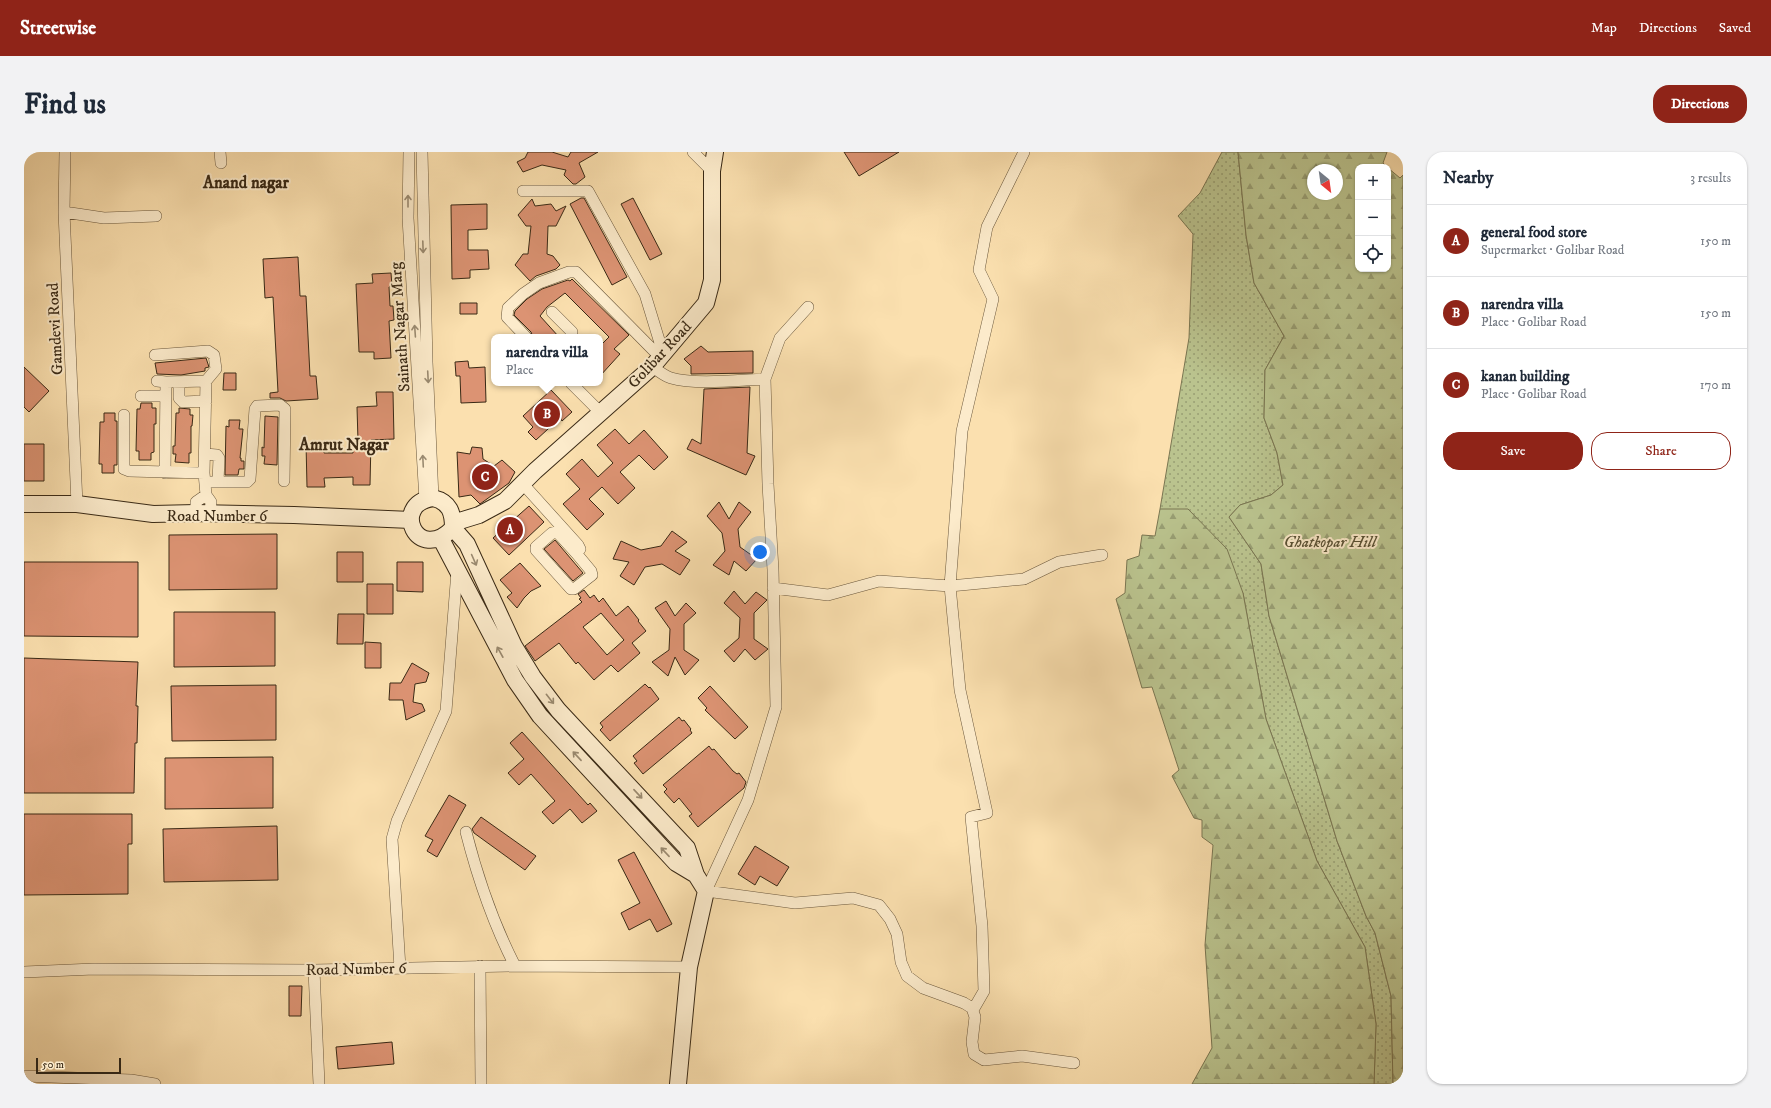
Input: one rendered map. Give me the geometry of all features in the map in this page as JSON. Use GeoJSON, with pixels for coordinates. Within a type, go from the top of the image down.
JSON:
{"type":"FeatureCollection","features":[{"type":"Feature","properties":{"kind":"street","name":"Gamdevi Road"},"geometry":{"type":"LineString","coordinates":[[65,152],[64,212],[77,504]]}},
{"type":"Feature","properties":{"kind":"street","name":"Sainath Nagar Marg"},"geometry":{"type":"LineString","coordinates":[[409,152],[408,218],[429,499]]}},
{"type":"Feature","properties":{"kind":"street"},"geometry":{"type":"LineString","coordinates":[[422,152],[429,499]]}},
{"type":"Feature","properties":{"kind":"street"},"geometry":{"type":"LineString","coordinates":[[693,152],[712,171]]}},
{"type":"Feature","properties":{"kind":"street","name":"Golibar Road"},"geometry":{"type":"LineString","coordinates":[[411,520],[412,527],[421,538],[428,540],[505,501],[535,471],[658,359],[706,303],[712,280],[712,171],[715,152]]}},
{"type":"Feature","properties":{"kind":"street"},"geometry":{"type":"LineString","coordinates":[[972,1010],[984,990],[982,926],[971,817],[987,812],[960,690],[950,586],[962,431],[993,298],[979,270],[988,227],[1024,152]]}},
{"type":"Feature","properties":{"kind":"street"},"geometry":{"type":"LineString","coordinates":[[408,184],[422,185]]}},
{"type":"Feature","properties":{"kind":"street"},"geometry":{"type":"LineString","coordinates":[[523,191],[588,191],[645,294],[658,359]]}},
{"type":"Feature","properties":{"kind":"street"},"geometry":{"type":"LineString","coordinates":[[64,212],[104,218],[156,216]]}},
{"type":"Feature","properties":{"kind":"street"},"geometry":{"type":"LineString","coordinates":[[523,334],[507,317],[508,308],[523,294],[539,283],[569,272],[576,272],[658,359],[667,376],[678,379],[734,381],[764,379]]}},
{"type":"Feature","properties":{"kind":"street"},"geometry":{"type":"LineString","coordinates":[[678,1084],[689,967],[706,891],[748,800],[776,707],[773,588],[764,379],[780,338],[808,307]]}},
{"type":"Feature","properties":{"kind":"street"},"geometry":{"type":"LineString","coordinates":[[552,312],[570,334]]}},
{"type":"Feature","properties":{"kind":"street"},"geometry":{"type":"LineString","coordinates":[[156,356],[208,351],[214,355],[216,369],[206,381],[205,477],[206,494],[210,502],[203,514]]}},
{"type":"Feature","properties":{"kind":"street"},"geometry":{"type":"LineString","coordinates":[[165,472],[166,396],[162,382],[206,381]]}},
{"type":"Feature","properties":{"kind":"street"},"geometry":{"type":"LineString","coordinates":[[179,382],[179,398],[183,402],[206,401]]}},
{"type":"Feature","properties":{"kind":"street"},"geometry":{"type":"LineString","coordinates":[[574,386],[600,412]]}},
{"type":"Feature","properties":{"kind":"street"},"geometry":{"type":"LineString","coordinates":[[141,396],[166,396]]}},
{"type":"Feature","properties":{"kind":"street"},"geometry":{"type":"LineString","coordinates":[[124,415],[124,469],[129,472],[165,472],[205,477],[218,482],[246,482],[250,479],[255,409],[258,406],[280,405],[285,409],[284,481]]}},
{"type":"Feature","properties":{"kind":"street"},"geometry":{"type":"LineString","coordinates":[[205,454],[217,455],[219,458],[218,482]]}},
{"type":"Feature","properties":{"kind":"street"},"geometry":{"type":"LineString","coordinates":[[523,484],[578,545],[580,549],[576,553]]}},
{"type":"Feature","properties":{"kind":"street"},"geometry":{"type":"LineString","coordinates":[[400,968],[392,839],[396,821],[446,711],[457,571],[449,530],[453,515],[446,504],[429,499],[415,507],[411,520]]}},
{"type":"Feature","properties":{"kind":"street","name":"Road Number 6"},"geometry":{"type":"LineString","coordinates":[[24,504],[77,504],[153,514],[294,515],[411,520]]}},
{"type":"Feature","properties":{"kind":"street"},"geometry":{"type":"LineString","coordinates":[[449,530],[467,544],[514,646],[533,677],[558,710],[687,848],[696,875],[706,891]]}},
{"type":"Feature","properties":{"kind":"street"},"geometry":{"type":"LineString","coordinates":[[557,532],[576,553],[591,571],[592,575],[574,589],[571,589],[536,550],[536,547],[552,533],[557,532]]}},
{"type":"Feature","properties":{"kind":"street"},"geometry":{"type":"LineString","coordinates":[[773,588],[828,595],[879,580],[950,586],[1024,579],[1059,562],[1102,555]]}},
{"type":"Feature","properties":{"kind":"street"},"geometry":{"type":"LineString","coordinates":[[457,571],[519,686],[540,716],[676,863],[696,875]]}},
{"type":"Feature","properties":{"kind":"street"},"geometry":{"type":"LineString","coordinates":[[472,598],[487,589]]}},
{"type":"Feature","properties":{"kind":"street"},"geometry":{"type":"LineString","coordinates":[[519,686],[533,677]]}},
{"type":"Feature","properties":{"kind":"street"},"geometry":{"type":"LineString","coordinates":[[595,774],[608,763]]}},
{"type":"Feature","properties":{"kind":"street"},"geometry":{"type":"LineString","coordinates":[[643,828],[657,816]]}},
{"type":"Feature","properties":{"kind":"street"},"geometry":{"type":"LineString","coordinates":[[466,832],[479,880],[501,939],[515,966]]}},
{"type":"Feature","properties":{"kind":"street"},"geometry":{"type":"LineString","coordinates":[[706,891],[795,903],[853,898],[879,905],[890,919],[897,934],[901,962],[907,976],[923,988],[964,1002],[972,1008],[975,1017],[972,1042],[974,1054],[984,1060],[1022,1056],[1074,1063]]}},
{"type":"Feature","properties":{"kind":"street"},"geometry":{"type":"LineString","coordinates":[[480,966],[481,1084]]}},
{"type":"Feature","properties":{"kind":"street","name":"Road Number 6"},"geometry":{"type":"LineString","coordinates":[[24,972],[94,969],[314,970],[480,966],[689,967]]}},
{"type":"Feature","properties":{"kind":"street"},"geometry":{"type":"LineString","coordinates":[[314,970],[319,1084]]}},
{"type":"Feature","properties":{"kind":"street"},"geometry":{"type":"LineString","coordinates":[[24,1076],[131,1080],[155,1084]]}},
{"type":"Feature","properties":{"kind":"green space"},"geometry":{"type":"Polygon","coordinates":[[[1222,152],[1238,152],[1246,235],[1254,283],[1284,336],[1265,370],[1264,418],[1277,453],[1283,485],[1271,495],[1240,505],[1229,517],[1261,564],[1269,616],[1337,841],[1366,916],[1375,933],[1391,996],[1393,1084],[1374,1084],[1376,1024],[1365,947],[1317,861],[1266,719],[1243,593],[1160,509],[1189,338],[1193,234],[1178,216],[1200,193],[1222,152]]]}},
{"type":"Feature","properties":{"kind":"green space","name":"Ghatkopar Hill"},"geometry":{"type":"Polygon","coordinates":[[[1238,152],[1387,152],[1383,163],[1384,164],[1355,164],[1355,272],[1391,272],[1391,170],[1400,178],[1403,175],[1403,1084],[1393,1084],[1391,996],[1375,933],[1366,916],[1337,841],[1269,616],[1261,564],[1229,517],[1240,505],[1271,495],[1283,485],[1277,453],[1264,418],[1265,370],[1284,336],[1254,283],[1246,235],[1238,152]]]}},
{"type":"Feature","properties":{"kind":"green space"},"geometry":{"type":"Polygon","coordinates":[[[1160,509],[1188,509],[1227,549],[1243,593],[1266,719],[1317,861],[1365,947],[1376,1024],[1374,1084],[1192,1084],[1212,1048],[1205,945],[1213,845],[1202,837],[1202,820],[1194,818],[1172,776],[1179,770],[1152,687],[1142,688],[1116,599],[1125,593],[1127,560],[1139,556],[1142,535],[1155,536],[1160,509]]]}},
{"type":"Feature","properties":{"kind":"building"},"geometry":{"type":"Polygon","coordinates":[[[528,152],[552,152],[568,157],[571,152],[598,152],[579,163],[585,177],[576,184],[573,184],[564,175],[566,170],[542,165],[523,172],[517,162],[525,158],[528,152]]]}},
{"type":"Feature","properties":{"kind":"building"},"geometry":{"type":"Polygon","coordinates":[[[844,152],[899,152],[859,176],[844,152]]]}},
{"type":"Feature","properties":{"kind":"building"},"geometry":{"type":"Polygon","coordinates":[[[584,198],[627,277],[612,285],[570,204],[584,198]]]}},
{"type":"Feature","properties":{"kind":"building"},"geometry":{"type":"Polygon","coordinates":[[[633,198],[662,254],[650,260],[621,204],[633,198]]]}},
{"type":"Feature","properties":{"kind":"building"},"geometry":{"type":"Polygon","coordinates":[[[532,199],[535,206],[551,204],[556,211],[566,206],[556,226],[548,226],[547,254],[553,256],[560,265],[556,269],[536,276],[530,281],[515,265],[523,254],[528,254],[531,226],[526,226],[518,215],[532,199]]]}},
{"type":"Feature","properties":{"kind":"building"},"geometry":{"type":"Polygon","coordinates":[[[487,204],[487,229],[468,230],[468,250],[488,250],[489,269],[470,270],[470,278],[452,279],[451,205],[487,204]]]}},
{"type":"Feature","properties":{"kind":"building"},"geometry":{"type":"Polygon","coordinates":[[[298,257],[300,296],[306,296],[310,376],[316,376],[318,399],[286,401],[280,398],[270,398],[270,393],[278,392],[273,297],[265,298],[263,259],[298,257]]]}},
{"type":"Feature","properties":{"kind":"building"},"geometry":{"type":"Polygon","coordinates":[[[391,273],[392,286],[389,287],[390,306],[393,306],[394,320],[389,321],[391,358],[374,359],[374,352],[359,352],[356,284],[373,283],[372,274],[391,273]]]}},
{"type":"Feature","properties":{"kind":"building"},"geometry":{"type":"Polygon","coordinates":[[[572,279],[629,335],[614,349],[620,354],[603,373],[603,343],[609,337],[565,293],[547,307],[540,316],[556,334],[532,334],[514,315],[515,311],[527,299],[542,289],[568,280],[570,281],[572,279]]]}},
{"type":"Feature","properties":{"kind":"building"},"geometry":{"type":"Polygon","coordinates":[[[460,303],[477,303],[477,314],[460,314],[460,303]]]}},
{"type":"Feature","properties":{"kind":"building"},"geometry":{"type":"Polygon","coordinates":[[[701,346],[708,352],[753,351],[753,373],[691,374],[691,366],[684,359],[701,346]]]}},
{"type":"Feature","properties":{"kind":"building"},"geometry":{"type":"Polygon","coordinates":[[[206,358],[209,367],[205,368],[205,371],[181,375],[157,374],[155,363],[206,358]]]}},
{"type":"Feature","properties":{"kind":"building"},"geometry":{"type":"Polygon","coordinates":[[[468,361],[469,368],[485,367],[486,402],[461,403],[460,376],[456,376],[455,362],[468,361]]]}},
{"type":"Feature","properties":{"kind":"building"},"geometry":{"type":"Polygon","coordinates":[[[24,367],[49,391],[29,412],[24,407],[24,367]]]}},
{"type":"Feature","properties":{"kind":"building"},"geometry":{"type":"Polygon","coordinates":[[[224,373],[236,373],[236,390],[223,390],[224,373]]]}},
{"type":"Feature","properties":{"kind":"building"},"geometry":{"type":"Polygon","coordinates":[[[750,387],[747,453],[755,456],[746,475],[687,449],[692,439],[701,444],[704,389],[750,387]]]}},
{"type":"Feature","properties":{"kind":"building"},"geometry":{"type":"Polygon","coordinates":[[[551,390],[572,412],[562,421],[560,418],[536,440],[528,432],[533,427],[523,416],[551,390]]]}},
{"type":"Feature","properties":{"kind":"building"},"geometry":{"type":"Polygon","coordinates":[[[376,392],[393,392],[394,439],[371,440],[370,485],[353,485],[353,477],[324,478],[325,487],[307,487],[306,443],[324,442],[324,453],[353,453],[353,441],[358,441],[357,407],[377,406],[376,392]]]}},
{"type":"Feature","properties":{"kind":"building"},"geometry":{"type":"Polygon","coordinates":[[[141,403],[152,403],[152,408],[156,408],[156,424],[154,424],[154,452],[151,453],[151,460],[139,460],[139,451],[136,451],[137,409],[140,409],[141,403]]]}},
{"type":"Feature","properties":{"kind":"building"},"geometry":{"type":"Polygon","coordinates":[[[179,408],[190,409],[190,415],[193,415],[189,463],[175,462],[176,454],[173,454],[173,446],[175,446],[176,413],[179,413],[179,408]]]}},
{"type":"Feature","properties":{"kind":"building"},"geometry":{"type":"Polygon","coordinates":[[[104,413],[115,413],[115,421],[117,421],[117,465],[114,465],[114,473],[102,473],[102,464],[99,464],[100,422],[104,422],[104,413]]]}},
{"type":"Feature","properties":{"kind":"building"},"geometry":{"type":"Polygon","coordinates":[[[265,416],[278,417],[277,465],[264,464],[265,456],[262,456],[262,447],[264,448],[265,416]]]}},
{"type":"Feature","properties":{"kind":"building"},"geometry":{"type":"Polygon","coordinates":[[[229,420],[240,420],[239,429],[243,429],[240,458],[241,461],[244,461],[244,469],[239,469],[238,475],[225,475],[226,426],[229,427],[229,420]]]}},
{"type":"Feature","properties":{"kind":"building"},"geometry":{"type":"Polygon","coordinates":[[[615,429],[629,444],[644,430],[668,457],[654,470],[639,455],[620,472],[635,488],[618,504],[602,487],[589,499],[604,514],[587,530],[563,504],[580,489],[566,474],[582,459],[598,477],[613,463],[597,445],[615,429]]]}},
{"type":"Feature","properties":{"kind":"building"},"geometry":{"type":"Polygon","coordinates":[[[24,444],[44,444],[44,481],[24,481],[24,444]]]}},
{"type":"Feature","properties":{"kind":"building"},"geometry":{"type":"Polygon","coordinates":[[[472,447],[482,448],[483,459],[494,466],[502,460],[515,472],[509,483],[480,504],[471,495],[459,497],[457,452],[470,454],[472,447]]]}},
{"type":"Feature","properties":{"kind":"building"},"geometry":{"type":"Polygon","coordinates":[[[719,502],[729,519],[739,502],[751,512],[738,529],[740,547],[757,559],[746,571],[734,561],[729,575],[713,565],[725,551],[722,533],[707,516],[719,502]]]}},
{"type":"Feature","properties":{"kind":"building"},"geometry":{"type":"Polygon","coordinates":[[[529,506],[544,522],[509,555],[493,538],[529,506]]]}},
{"type":"Feature","properties":{"kind":"building"},"geometry":{"type":"Polygon","coordinates":[[[672,531],[687,542],[675,551],[690,560],[680,575],[662,564],[645,567],[634,585],[620,576],[629,562],[613,559],[621,541],[641,550],[661,546],[672,531]]]}},
{"type":"Feature","properties":{"kind":"building"},"geometry":{"type":"Polygon","coordinates":[[[277,534],[277,589],[169,590],[169,535],[277,534]]]}},
{"type":"Feature","properties":{"kind":"building"},"geometry":{"type":"Polygon","coordinates":[[[555,540],[583,573],[573,581],[544,549],[555,540]]]}},
{"type":"Feature","properties":{"kind":"building"},"geometry":{"type":"Polygon","coordinates":[[[337,552],[363,552],[363,582],[337,582],[337,552]]]}},
{"type":"Feature","properties":{"kind":"building"},"geometry":{"type":"Polygon","coordinates":[[[24,562],[138,562],[138,637],[24,636],[24,562]]]}},
{"type":"Feature","properties":{"kind":"building"},"geometry":{"type":"Polygon","coordinates":[[[397,562],[423,562],[423,592],[397,591],[397,562]]]}},
{"type":"Feature","properties":{"kind":"building"},"geometry":{"type":"Polygon","coordinates":[[[520,563],[541,586],[531,591],[517,608],[507,597],[512,593],[500,580],[520,563]]]}},
{"type":"Feature","properties":{"kind":"building"},"geometry":{"type":"Polygon","coordinates":[[[367,584],[393,584],[393,614],[367,614],[367,584]]]}},
{"type":"Feature","properties":{"kind":"building"},"geometry":{"type":"Polygon","coordinates":[[[584,590],[590,598],[594,595],[599,602],[603,598],[616,616],[628,606],[646,631],[632,643],[640,653],[618,672],[611,665],[594,680],[578,662],[576,664],[559,643],[535,661],[525,646],[582,602],[579,599],[581,598],[578,594],[584,590]],[[601,613],[583,627],[607,655],[624,640],[601,613]]]}},
{"type":"Feature","properties":{"kind":"building"},"geometry":{"type":"Polygon","coordinates":[[[734,591],[745,604],[756,592],[767,600],[754,613],[754,639],[768,649],[755,660],[745,649],[734,662],[724,651],[739,638],[740,618],[724,603],[734,591]]]}},
{"type":"Feature","properties":{"kind":"building"},"geometry":{"type":"Polygon","coordinates":[[[666,601],[675,616],[686,603],[696,613],[684,624],[684,650],[699,660],[685,675],[675,657],[668,676],[652,662],[669,650],[670,629],[655,608],[666,601]]]}},
{"type":"Feature","properties":{"kind":"building"},"geometry":{"type":"Polygon","coordinates":[[[174,612],[275,612],[275,666],[174,667],[174,612]]]}},
{"type":"Feature","properties":{"kind":"building"},"geometry":{"type":"Polygon","coordinates":[[[338,614],[364,614],[363,644],[337,644],[338,614]]]}},
{"type":"Feature","properties":{"kind":"building"},"geometry":{"type":"Polygon","coordinates":[[[365,642],[381,643],[381,668],[365,668],[365,642]]]}},
{"type":"Feature","properties":{"kind":"building"},"geometry":{"type":"Polygon","coordinates":[[[24,658],[138,662],[136,706],[138,706],[137,743],[135,743],[134,793],[24,793],[24,658]]]}},
{"type":"Feature","properties":{"kind":"building"},"geometry":{"type":"Polygon","coordinates":[[[412,663],[429,673],[426,682],[415,684],[413,702],[422,704],[425,711],[406,720],[403,700],[389,700],[390,683],[401,683],[412,663]]]}},
{"type":"Feature","properties":{"kind":"building"},"geometry":{"type":"Polygon","coordinates":[[[645,684],[649,688],[650,687],[659,699],[610,741],[600,730],[603,727],[600,723],[645,684]]]}},
{"type":"Feature","properties":{"kind":"building"},"geometry":{"type":"Polygon","coordinates":[[[276,685],[276,740],[172,741],[171,686],[276,685]]]}},
{"type":"Feature","properties":{"kind":"building"},"geometry":{"type":"Polygon","coordinates":[[[710,686],[748,727],[735,739],[705,710],[707,708],[698,698],[710,686]]]}},
{"type":"Feature","properties":{"kind":"building"},"geometry":{"type":"Polygon","coordinates":[[[679,717],[682,721],[684,720],[691,729],[690,730],[692,733],[643,774],[634,763],[637,761],[633,756],[679,717]]]}},
{"type":"Feature","properties":{"kind":"building"},"geometry":{"type":"Polygon","coordinates":[[[522,732],[588,805],[590,803],[597,811],[582,823],[570,809],[553,824],[542,812],[555,801],[531,774],[519,785],[508,773],[524,759],[510,743],[522,732]]]}},
{"type":"Feature","properties":{"kind":"building"},"geometry":{"type":"Polygon","coordinates":[[[709,746],[712,750],[714,749],[733,771],[737,774],[739,773],[746,782],[744,788],[698,827],[689,816],[692,814],[679,798],[674,803],[664,792],[667,789],[663,785],[709,746]]]}},
{"type":"Feature","properties":{"kind":"building"},"geometry":{"type":"Polygon","coordinates":[[[273,757],[273,808],[165,809],[165,758],[273,757]]]}},
{"type":"Feature","properties":{"kind":"building"},"geometry":{"type":"Polygon","coordinates":[[[449,795],[466,805],[437,857],[427,851],[433,840],[425,836],[449,795]]]}},
{"type":"Feature","properties":{"kind":"building"},"geometry":{"type":"Polygon","coordinates":[[[24,814],[132,814],[132,844],[128,844],[128,894],[24,895],[24,814]]]}},
{"type":"Feature","properties":{"kind":"building"},"geometry":{"type":"Polygon","coordinates":[[[481,817],[536,856],[525,870],[474,833],[472,829],[481,817]]]}},
{"type":"Feature","properties":{"kind":"building"},"geometry":{"type":"Polygon","coordinates":[[[277,826],[278,880],[164,882],[163,829],[277,826]]]}},
{"type":"Feature","properties":{"kind":"building"},"geometry":{"type":"Polygon","coordinates":[[[755,846],[789,867],[777,886],[760,876],[755,885],[738,874],[755,846]]]}},
{"type":"Feature","properties":{"kind":"building"},"geometry":{"type":"Polygon","coordinates":[[[634,852],[672,924],[657,932],[650,919],[629,930],[621,913],[640,903],[618,860],[634,852]]]}},
{"type":"Feature","properties":{"kind":"building"},"geometry":{"type":"Polygon","coordinates":[[[289,986],[302,986],[301,1016],[289,1016],[289,986]]]}},
{"type":"Feature","properties":{"kind":"building"},"geometry":{"type":"Polygon","coordinates":[[[392,1042],[394,1064],[338,1069],[336,1047],[392,1042]]]}},
{"type":"Feature","properties":{"kind":"place","name":"narendra villa"},"geometry":{"type":"Point","coordinates":[547,414]}},
{"type":"Feature","properties":{"kind":"place","name":"kanan building"},"geometry":{"type":"Point","coordinates":[485,477]}},
{"type":"Feature","properties":{"kind":"place","name":"general food store"},"geometry":{"type":"Point","coordinates":[510,530]}},
{"type":"Feature","properties":{"kind":"district","name":"Anand nagar"},"geometry":{"type":"Point","coordinates":[246,182]}},
{"type":"Feature","properties":{"kind":"district","name":"Amrut Nagar"},"geometry":{"type":"Point","coordinates":[344,444]}}]}
